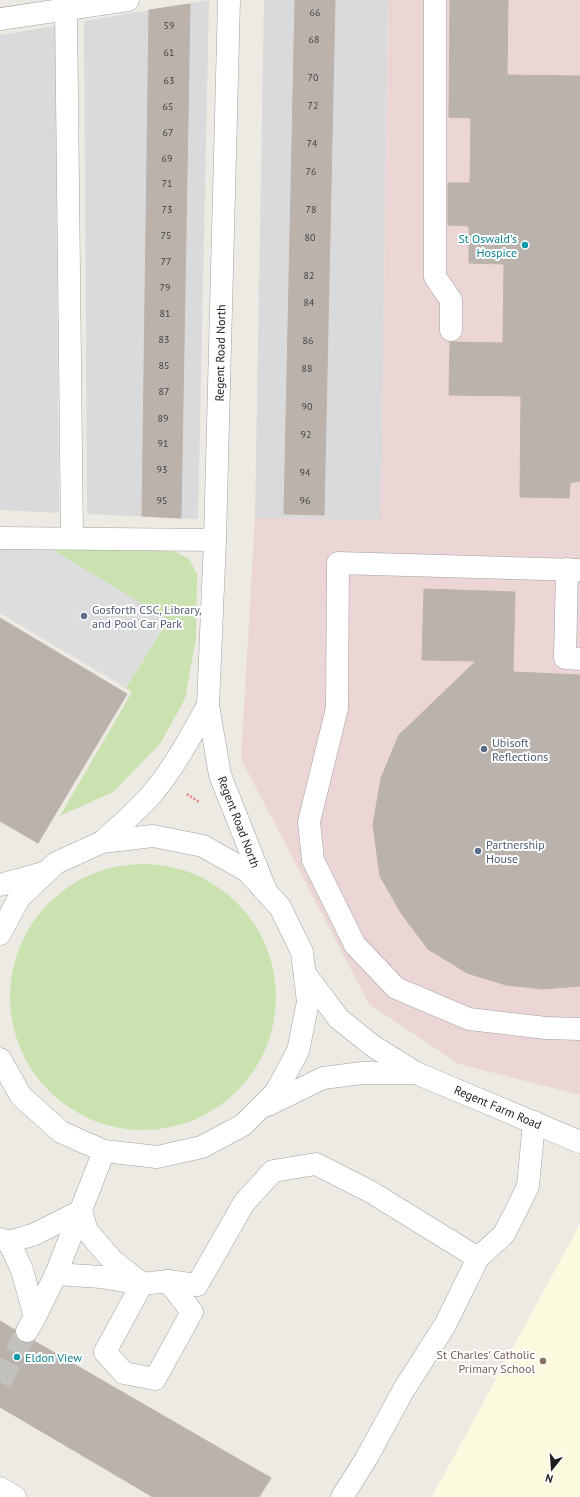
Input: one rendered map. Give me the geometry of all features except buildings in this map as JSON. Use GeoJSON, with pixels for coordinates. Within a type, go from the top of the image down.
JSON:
{"type":"FeatureCollection","features":[{"type":"Feature","properties":{"kind":"street"},"geometry":{"type":"LineString","coordinates":[[0,20],[128,0]]}},
{"type":"Feature","properties":{"kind":"street","name":"Regent Road North"},"geometry":{"type":"LineString","coordinates":[[229,0],[215,540],[208,705],[220,774],[266,891]]}},
{"type":"Feature","properties":{"kind":"street"},"geometry":{"type":"LineString","coordinates":[[435,0],[435,277],[451,300],[451,330]]}},
{"type":"Feature","properties":{"kind":"street"},"geometry":{"type":"LineString","coordinates":[[66,9],[72,538]]}},
{"type":"Feature","properties":{"kind":"street"},"geometry":{"type":"LineString","coordinates":[[0,538],[215,540]]}},
{"type":"Feature","properties":{"kind":"street"},"geometry":{"type":"LineString","coordinates":[[580,658],[565,658],[573,570],[338,563],[337,708],[309,822],[313,860],[355,945],[396,988],[469,1019],[546,1028],[580,1029]]}},
{"type":"Feature","properties":{"kind":"street","name":"Regent Road North"},"geometry":{"type":"LineString","coordinates":[[102,842],[150,796],[164,779],[188,744],[208,705]]}},
{"type":"Feature","properties":{"kind":"street","name":"Regent Farm Road"},"geometry":{"type":"LineString","coordinates":[[0,934],[19,898],[56,863],[102,842],[153,836],[203,846],[247,871],[280,907],[302,952],[308,1002],[298,1051],[276,1092],[243,1125],[202,1147],[157,1157],[104,1151],[61,1132],[21,1096],[0,1058]]}},
{"type":"Feature","properties":{"kind":"street","name":"Regent Farm Road"},"geometry":{"type":"LineString","coordinates":[[0,885],[47,872]]}},
{"type":"Feature","properties":{"kind":"street","name":"Regent Farm Road"},"geometry":{"type":"LineString","coordinates":[[304,972],[339,1019],[373,1046],[416,1073],[580,1142]]}},
{"type":"Feature","properties":{"kind":"street","name":"Regent Farm Road"},"geometry":{"type":"LineString","coordinates":[[258,1110],[323,1078],[362,1073],[416,1073]]}},
{"type":"Feature","properties":{"kind":"street"},"geometry":{"type":"LineString","coordinates":[[342,1497],[366,1459],[403,1391],[445,1325],[478,1258],[504,1234],[516,1211],[528,1186],[534,1122]]}},
{"type":"Feature","properties":{"kind":"street"},"geometry":{"type":"LineString","coordinates":[[81,1210],[36,1234],[5,1241],[22,1270],[31,1324],[56,1274],[81,1210],[104,1151]]}},
{"type":"Feature","properties":{"kind":"street"},"geometry":{"type":"LineString","coordinates":[[56,1274],[102,1277],[142,1284],[168,1281],[197,1286],[244,1203],[274,1171],[316,1164],[371,1192],[478,1258]]}},
{"type":"Feature","properties":{"kind":"street"},"geometry":{"type":"LineString","coordinates":[[81,1210],[87,1231],[113,1262],[142,1284]]}},
{"type":"Feature","properties":{"kind":"street"},"geometry":{"type":"LineString","coordinates":[[142,1284],[106,1352],[124,1373],[155,1379],[192,1312],[168,1281]]}},
{"type":"Feature","properties":{"kind":"street"},"geometry":{"type":"LineString","coordinates":[[0,1488],[15,1497]]}},
{"type":"Feature","properties":{"kind":"shaded area"},"geometry":{"type":"Polygon","coordinates":[[[209,0],[198,519],[87,514],[84,21],[209,0]]]}},
{"type":"Feature","properties":{"kind":"shaded area"},"geometry":{"type":"Polygon","coordinates":[[[264,0],[388,0],[381,520],[255,518],[264,0]]]}},
{"type":"Feature","properties":{"kind":"shaded area"},"geometry":{"type":"Polygon","coordinates":[[[388,0],[580,0],[580,1095],[459,1064],[369,1004],[241,759],[255,518],[381,520],[388,0]]]}},
{"type":"Feature","properties":{"kind":"shaded area"},"geometry":{"type":"Polygon","coordinates":[[[55,26],[59,513],[0,510],[0,35],[55,26]]]}},
{"type":"Feature","properties":{"kind":"shaded area","name":"Gosforth CSC, Library, and Pool Car Park"},"geometry":{"type":"Polygon","coordinates":[[[0,548],[51,549],[168,619],[126,688],[0,613],[0,548]]]}},
{"type":"Feature","properties":{"kind":"shaded area","name":"St Charles' Catholic Primary School"},"geometry":{"type":"Polygon","coordinates":[[[580,1224],[580,1497],[432,1497],[580,1224]]]}},
{"type":"Feature","properties":{"kind":"green space"},"geometry":{"type":"Polygon","coordinates":[[[51,549],[172,550],[189,559],[197,574],[196,638],[185,699],[160,744],[113,792],[60,816],[132,692],[126,688],[168,620],[51,549]]]}},
{"type":"Feature","properties":{"kind":"green space"},"geometry":{"type":"Polygon","coordinates":[[[143,864],[169,867],[194,874],[217,887],[237,903],[253,923],[266,946],[273,971],[276,997],[273,1023],[266,1048],[253,1071],[237,1091],[217,1107],[194,1120],[169,1127],[143,1130],[117,1127],[92,1120],[69,1107],[49,1091],[33,1071],[20,1048],[13,1023],[10,997],[13,971],[20,946],[33,923],[49,903],[69,887],[92,874],[117,867],[143,864]]]}},
{"type":"Feature","properties":{"kind":"tunnel"},"geometry":{"type":"LineString","coordinates":[[0,1382],[27,1331]]}},
{"type":"Feature","properties":{"kind":"place","name":"St Oswald's Hospice"},"geometry":{"type":"Point","coordinates":[525,245]}},
{"type":"Feature","properties":{"kind":"place","name":"Gosforth CSC, Library, and Pool Car Park"},"geometry":{"type":"Point","coordinates":[84,616]}},
{"type":"Feature","properties":{"kind":"place","name":"Ubisoft Reflections"},"geometry":{"type":"Point","coordinates":[484,749]}},
{"type":"Feature","properties":{"kind":"place","name":"Partnership House"},"geometry":{"type":"Point","coordinates":[478,851]}},
{"type":"Feature","properties":{"kind":"place","name":"Eldon View"},"geometry":{"type":"Point","coordinates":[17,1357]}},
{"type":"Feature","properties":{"kind":"place","name":"St Charles' Catholic Primary School"},"geometry":{"type":"Point","coordinates":[543,1361]}}]}
